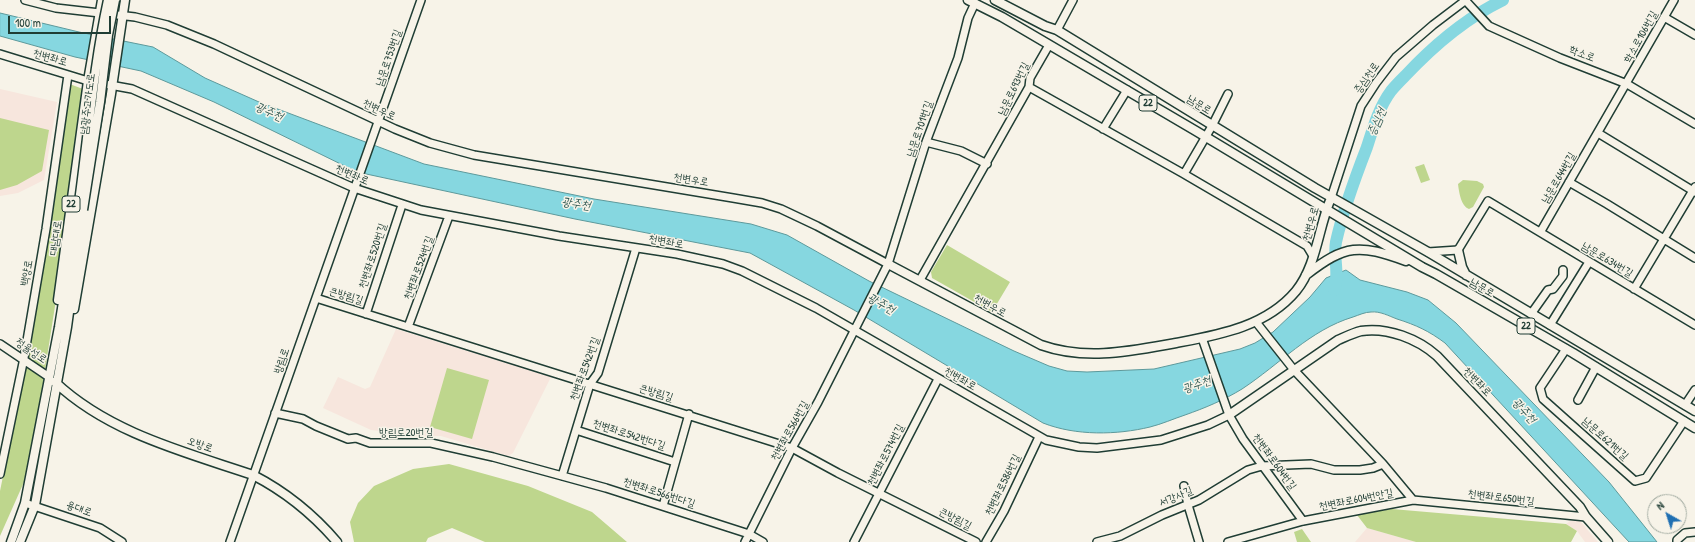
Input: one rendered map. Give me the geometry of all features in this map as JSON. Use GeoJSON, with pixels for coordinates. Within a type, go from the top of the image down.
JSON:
{"type":"FeatureCollection","features":[{"type":"Feature","properties":{"kind":"main road","name":"22"},"geometry":{"type":"LineString","coordinates":[[88,81],[102,0]]}},
{"type":"Feature","properties":{"kind":"main road","name":"남광주고가도로"},"geometry":{"type":"LineString","coordinates":[[80,209],[99,47],[108,0]]}},
{"type":"Feature","properties":{"kind":"main road","name":"남광주고가도로"},"geometry":{"type":"LineString","coordinates":[[80,209],[100,102],[108,35],[115,0]]}},
{"type":"Feature","properties":{"kind":"main road","name":"22"},"geometry":{"type":"LineString","coordinates":[[112,84],[125,0]]}},
{"type":"Feature","properties":{"kind":"main road","name":"남문로"},"geometry":{"type":"LineString","coordinates":[[995,0],[1045,26],[1057,30],[1330,198],[1428,252],[1695,411]]}},
{"type":"Feature","properties":{"kind":"main road","name":"남문로"},"geometry":{"type":"LineString","coordinates":[[975,1],[1206,136],[1422,267],[1566,349],[1695,428]]}},
{"type":"Feature","properties":{"kind":"main road","name":"대남대로"},"geometry":{"type":"LineString","coordinates":[[63,327],[57,305],[88,81]]}},
{"type":"Feature","properties":{"kind":"main road","name":"대남대로"},"geometry":{"type":"LineString","coordinates":[[11,542],[25,502],[49,377],[63,327],[75,308],[112,84]]}},
{"type":"Feature","properties":{"kind":"main road","name":"천변우로"},"geometry":{"type":"LineString","coordinates":[[888,264],[1041,345],[1064,352],[1086,354],[1136,350],[1202,338],[1235,330],[1256,322],[1284,303],[1294,293],[1306,275],[1330,198]]}},
{"type":"Feature","properties":{"kind":"main road","name":"대남대로"},"geometry":{"type":"LineString","coordinates":[[20,542],[35,504],[57,384],[63,327],[80,209]]}},
{"type":"Feature","properties":{"kind":"main road"},"geometry":{"type":"LineString","coordinates":[[1306,275],[1325,261],[1344,252],[1355,250],[1371,250],[1422,267]]}},
{"type":"Feature","properties":{"kind":"main road"},"geometry":{"type":"LineString","coordinates":[[1458,250],[1462,267],[1467,276]]}},
{"type":"Feature","properties":{"kind":"main road","name":"천변좌로"},"geometry":{"type":"LineString","coordinates":[[1228,412],[1338,340],[1361,331],[1389,333],[1418,342],[1437,356],[1580,507],[1586,517],[1608,542]]}},
{"type":"Feature","properties":{"kind":"main road","name":"오방로"},"geometry":{"type":"LineString","coordinates":[[49,377],[75,400],[96,414],[126,429],[253,475],[290,497],[309,512],[337,542]]}},
{"type":"Feature","properties":{"kind":"street","name":"천변우로"},"geometry":{"type":"LineString","coordinates":[[25,0],[56,8],[99,14],[122,15],[152,20],[189,33],[379,122],[430,143],[474,155],[768,205],[781,209],[817,226],[888,264]]}},
{"type":"Feature","properties":{"kind":"street","name":"남문로753번길"},"geometry":{"type":"LineString","coordinates":[[354,188],[379,122],[420,0]]}},
{"type":"Feature","properties":{"kind":"street"},"geometry":{"type":"LineString","coordinates":[[1057,30],[1073,0]]}},
{"type":"Feature","properties":{"kind":"street","name":"학소로"},"geometry":{"type":"LineString","coordinates":[[1466,0],[1489,26],[1560,58],[1627,84],[1695,124]]}},
{"type":"Feature","properties":{"kind":"street","name":"증심천로"},"geometry":{"type":"LineString","coordinates":[[1330,198],[1361,106],[1376,83],[1396,57],[1433,25],[1466,0]]}},
{"type":"Feature","properties":{"kind":"street","name":"학소로106번길"},"geometry":{"type":"LineString","coordinates":[[1627,84],[1674,0]]}},
{"type":"Feature","properties":{"kind":"street","name":"남문로701번길"},"geometry":{"type":"LineString","coordinates":[[854,329],[888,264],[926,142],[958,58],[968,18],[975,1]]}},
{"type":"Feature","properties":{"kind":"street"},"geometry":{"type":"LineString","coordinates":[[1664,17],[1695,35]]}},
{"type":"Feature","properties":{"kind":"street","name":"남문로693번길"},"geometry":{"type":"LineString","coordinates":[[920,280],[987,164],[1029,87],[1030,78],[1049,45]]}},
{"type":"Feature","properties":{"kind":"street","name":"천변좌로"},"geometry":{"type":"LineString","coordinates":[[0,54],[88,81],[112,84],[145,94],[354,188],[402,204],[449,216],[723,264],[742,271],[784,291],[854,329],[1046,440],[1079,447],[1098,448],[1173,437],[1208,425],[1228,412]]}},
{"type":"Feature","properties":{"kind":"street","name":"백양로"},"geometry":{"type":"LineString","coordinates":[[0,474],[24,358],[46,229],[68,75]]}},
{"type":"Feature","properties":{"kind":"street","name":"남문로644번길"},"geometry":{"type":"LineString","coordinates":[[1541,231],[1627,84]]}},
{"type":"Feature","properties":{"kind":"street"},"geometry":{"type":"LineString","coordinates":[[1029,87],[1184,174],[1212,126],[1228,94]]}},
{"type":"Feature","properties":{"kind":"street"},"geometry":{"type":"LineString","coordinates":[[1103,129],[1127,90]]}},
{"type":"Feature","properties":{"kind":"street","name":"남문로634번길"},"geometry":{"type":"LineString","coordinates":[[1541,231],[1634,289],[1694,190],[1598,133]]}},
{"type":"Feature","properties":{"kind":"street"},"geometry":{"type":"LineString","coordinates":[[926,142],[961,150],[987,164]]}},
{"type":"Feature","properties":{"kind":"street","name":"천변우로"},"geometry":{"type":"LineString","coordinates":[[1184,174],[1307,246],[1313,256]]}},
{"type":"Feature","properties":{"kind":"street"},"geometry":{"type":"LineString","coordinates":[[1570,182],[1695,258]]}},
{"type":"Feature","properties":{"kind":"street","name":"방림로"},"geometry":{"type":"LineString","coordinates":[[230,542],[354,188]]}},
{"type":"Feature","properties":{"kind":"street"},"geometry":{"type":"LineString","coordinates":[[1428,252],[1458,250],[1488,201],[1541,231]]}},
{"type":"Feature","properties":{"kind":"street","name":"천변좌로520번길"},"geometry":{"type":"LineString","coordinates":[[366,314],[402,204]]}},
{"type":"Feature","properties":{"kind":"street","name":"천변좌로524번길"},"geometry":{"type":"LineString","coordinates":[[408,327],[449,216]]}},
{"type":"Feature","properties":{"kind":"street","name":"천변좌로542번길"},"geometry":{"type":"LineString","coordinates":[[562,476],[590,384],[598,373],[636,248]]}},
{"type":"Feature","properties":{"kind":"street"},"geometry":{"type":"LineString","coordinates":[[1550,325],[1589,262]]}},
{"type":"Feature","properties":{"kind":"street"},"geometry":{"type":"LineString","coordinates":[[1531,314],[1548,290],[1554,289],[1563,276],[1563,270]]}},
{"type":"Feature","properties":{"kind":"street"},"geometry":{"type":"LineString","coordinates":[[1634,289],[1695,325]]}},
{"type":"Feature","properties":{"kind":"street","name":"큰방림길"},"geometry":{"type":"LineString","coordinates":[[316,298],[689,414],[792,448],[976,542]]}},
{"type":"Feature","properties":{"kind":"street"},"geometry":{"type":"LineString","coordinates":[[1256,322],[1294,370],[1383,464],[1413,500]]}},
{"type":"Feature","properties":{"kind":"street","name":"천변좌로566번길"},"geometry":{"type":"LineString","coordinates":[[745,542],[792,448],[818,402],[854,329]]}},
{"type":"Feature","properties":{"kind":"street","name":"천변좌로604번길"},"geometry":{"type":"LineString","coordinates":[[1202,338],[1228,412],[1243,439],[1303,521]]}},
{"type":"Feature","properties":{"kind":"street","name":"정율성로"},"geometry":{"type":"LineString","coordinates":[[0,344],[24,358],[49,377]]}},
{"type":"Feature","properties":{"kind":"street","name":"남문로621번길"},"geometry":{"type":"LineString","coordinates":[[1566,349],[1540,388],[1543,398],[1635,481],[1646,478],[1684,421]]}},
{"type":"Feature","properties":{"kind":"street"},"geometry":{"type":"LineString","coordinates":[[1578,400],[1596,367]]}},
{"type":"Feature","properties":{"kind":"street","name":"천변좌로574번길"},"geometry":{"type":"LineString","coordinates":[[854,542],[938,378]]}},
{"type":"Feature","properties":{"kind":"street"},"geometry":{"type":"LineString","coordinates":[[1685,405],[1695,390]]}},
{"type":"Feature","properties":{"kind":"street","name":"방림로20번길"},"geometry":{"type":"LineString","coordinates":[[275,413],[303,419],[348,439],[356,438],[370,444],[431,443],[446,445],[562,476]]}},
{"type":"Feature","properties":{"kind":"street"},"geometry":{"type":"LineString","coordinates":[[663,506],[689,414]]}},
{"type":"Feature","properties":{"kind":"street","name":"천변좌로542번다길"},"geometry":{"type":"LineString","coordinates":[[576,430],[675,462]]}},
{"type":"Feature","properties":{"kind":"street","name":"천변좌로586번길"},"geometry":{"type":"LineString","coordinates":[[986,542],[1004,511],[1039,437]]}},
{"type":"Feature","properties":{"kind":"street"},"geometry":{"type":"LineString","coordinates":[[1262,466],[1311,464],[1334,470],[1360,470],[1373,468],[1383,464]]}},
{"type":"Feature","properties":{"kind":"street","name":"서강사길"},"geometry":{"type":"LineString","coordinates":[[1097,542],[1120,536],[1162,515],[1188,505],[1248,470],[1262,466]]}},
{"type":"Feature","properties":{"kind":"street","name":"천변좌로566번다길"},"geometry":{"type":"LineString","coordinates":[[562,476],[606,488],[749,534],[763,542]]}},
{"type":"Feature","properties":{"kind":"street"},"geometry":{"type":"LineString","coordinates":[[1184,486],[1199,542]]}},
{"type":"Feature","properties":{"kind":"street","name":"천변좌로650번길"},"geometry":{"type":"LineString","coordinates":[[1413,500],[1586,517]]}},
{"type":"Feature","properties":{"kind":"street","name":"천변좌로604번안길"},"geometry":{"type":"LineString","coordinates":[[1228,542],[1303,521],[1413,500]]}},
{"type":"Feature","properties":{"kind":"street","name":"용대로"},"geometry":{"type":"LineString","coordinates":[[25,502],[35,504],[100,528],[122,542]]}},
{"type":"Feature","properties":{"kind":"street"},"geometry":{"type":"LineString","coordinates":[[1677,542],[1678,537],[1695,532]]}},
{"type":"Feature","properties":{"kind":"shaded area"},"geometry":{"type":"Polygon","coordinates":[[[0,89],[57,102],[44,180],[18,193],[0,196],[0,89]]]}},
{"type":"Feature","properties":{"kind":"shaded area"},"geometry":{"type":"Polygon","coordinates":[[[396,329],[551,377],[513,453],[508,456],[441,436],[420,436],[371,430],[323,408],[338,377],[365,389],[370,387],[396,329]]]}},
{"type":"Feature","properties":{"kind":"shaded area"},"geometry":{"type":"Polygon","coordinates":[[[1579,520],[1598,542],[1585,542],[1577,531],[1566,524],[1570,521],[1579,520]]]}},
{"type":"Feature","properties":{"kind":"shaded area"},"geometry":{"type":"Polygon","coordinates":[[[1367,528],[1416,542],[1355,542],[1367,528]]]}},
{"type":"Feature","properties":{"kind":"green space"},"geometry":{"type":"Polygon","coordinates":[[[67,83],[83,89],[66,236],[42,389],[24,482],[0,536],[0,491],[11,437],[67,83]]]}},
{"type":"Feature","properties":{"kind":"green space"},"geometry":{"type":"Polygon","coordinates":[[[0,118],[49,130],[42,171],[17,185],[0,190],[0,118]]]}},
{"type":"Feature","properties":{"kind":"green space"},"geometry":{"type":"Polygon","coordinates":[[[1424,164],[1430,180],[1421,183],[1415,167],[1424,164]]]}},
{"type":"Feature","properties":{"kind":"green space"},"geometry":{"type":"Polygon","coordinates":[[[1463,180],[1477,181],[1483,184],[1484,187],[1473,207],[1469,209],[1462,202],[1459,191],[1458,184],[1463,180]]]}},
{"type":"Feature","properties":{"kind":"green space"},"geometry":{"type":"Polygon","coordinates":[[[947,245],[1010,282],[992,312],[932,278],[931,272],[947,245]]]}},
{"type":"Feature","properties":{"kind":"green space"},"geometry":{"type":"Polygon","coordinates":[[[447,368],[489,380],[472,439],[430,427],[447,368]]]}},
{"type":"Feature","properties":{"kind":"green space"},"geometry":{"type":"Polygon","coordinates":[[[449,464],[528,486],[592,512],[627,542],[485,542],[452,528],[428,538],[426,542],[354,542],[350,522],[358,503],[374,486],[413,469],[449,464]]]}},
{"type":"Feature","properties":{"kind":"green space"},"geometry":{"type":"Polygon","coordinates":[[[1392,509],[1566,524],[1577,531],[1571,542],[1416,542],[1367,528],[1357,515],[1392,509]]]}},
{"type":"Feature","properties":{"kind":"green space"},"geometry":{"type":"Polygon","coordinates":[[[1302,529],[1311,542],[1297,542],[1294,532],[1302,529]]]}},
{"type":"Feature","properties":{"kind":"water","name":"광주천"},"geometry":{"type":"Polygon","coordinates":[[[0,13],[79,32],[153,47],[205,78],[259,102],[424,164],[594,199],[751,224],[787,235],[869,281],[1014,351],[1049,366],[1067,371],[1087,372],[1154,369],[1240,349],[1255,343],[1273,332],[1310,297],[1326,278],[1346,270],[1360,280],[1407,292],[1428,300],[1456,323],[1609,482],[1647,530],[1647,534],[1651,534],[1657,542],[1629,542],[1445,343],[1422,329],[1378,312],[1364,313],[1323,330],[1296,348],[1242,389],[1207,407],[1150,427],[1137,430],[1096,433],[1069,430],[1043,423],[854,310],[750,253],[575,219],[357,172],[214,102],[141,71],[75,57],[0,36],[0,13]]]}},
{"type":"Feature","properties":{"kind":"waterway","name":"증심천"},"geometry":{"type":"LineString","coordinates":[[1334,290],[1336,285],[1335,248],[1342,218],[1377,118],[1387,97],[1399,82],[1439,44],[1476,15],[1503,0]]}}]}
